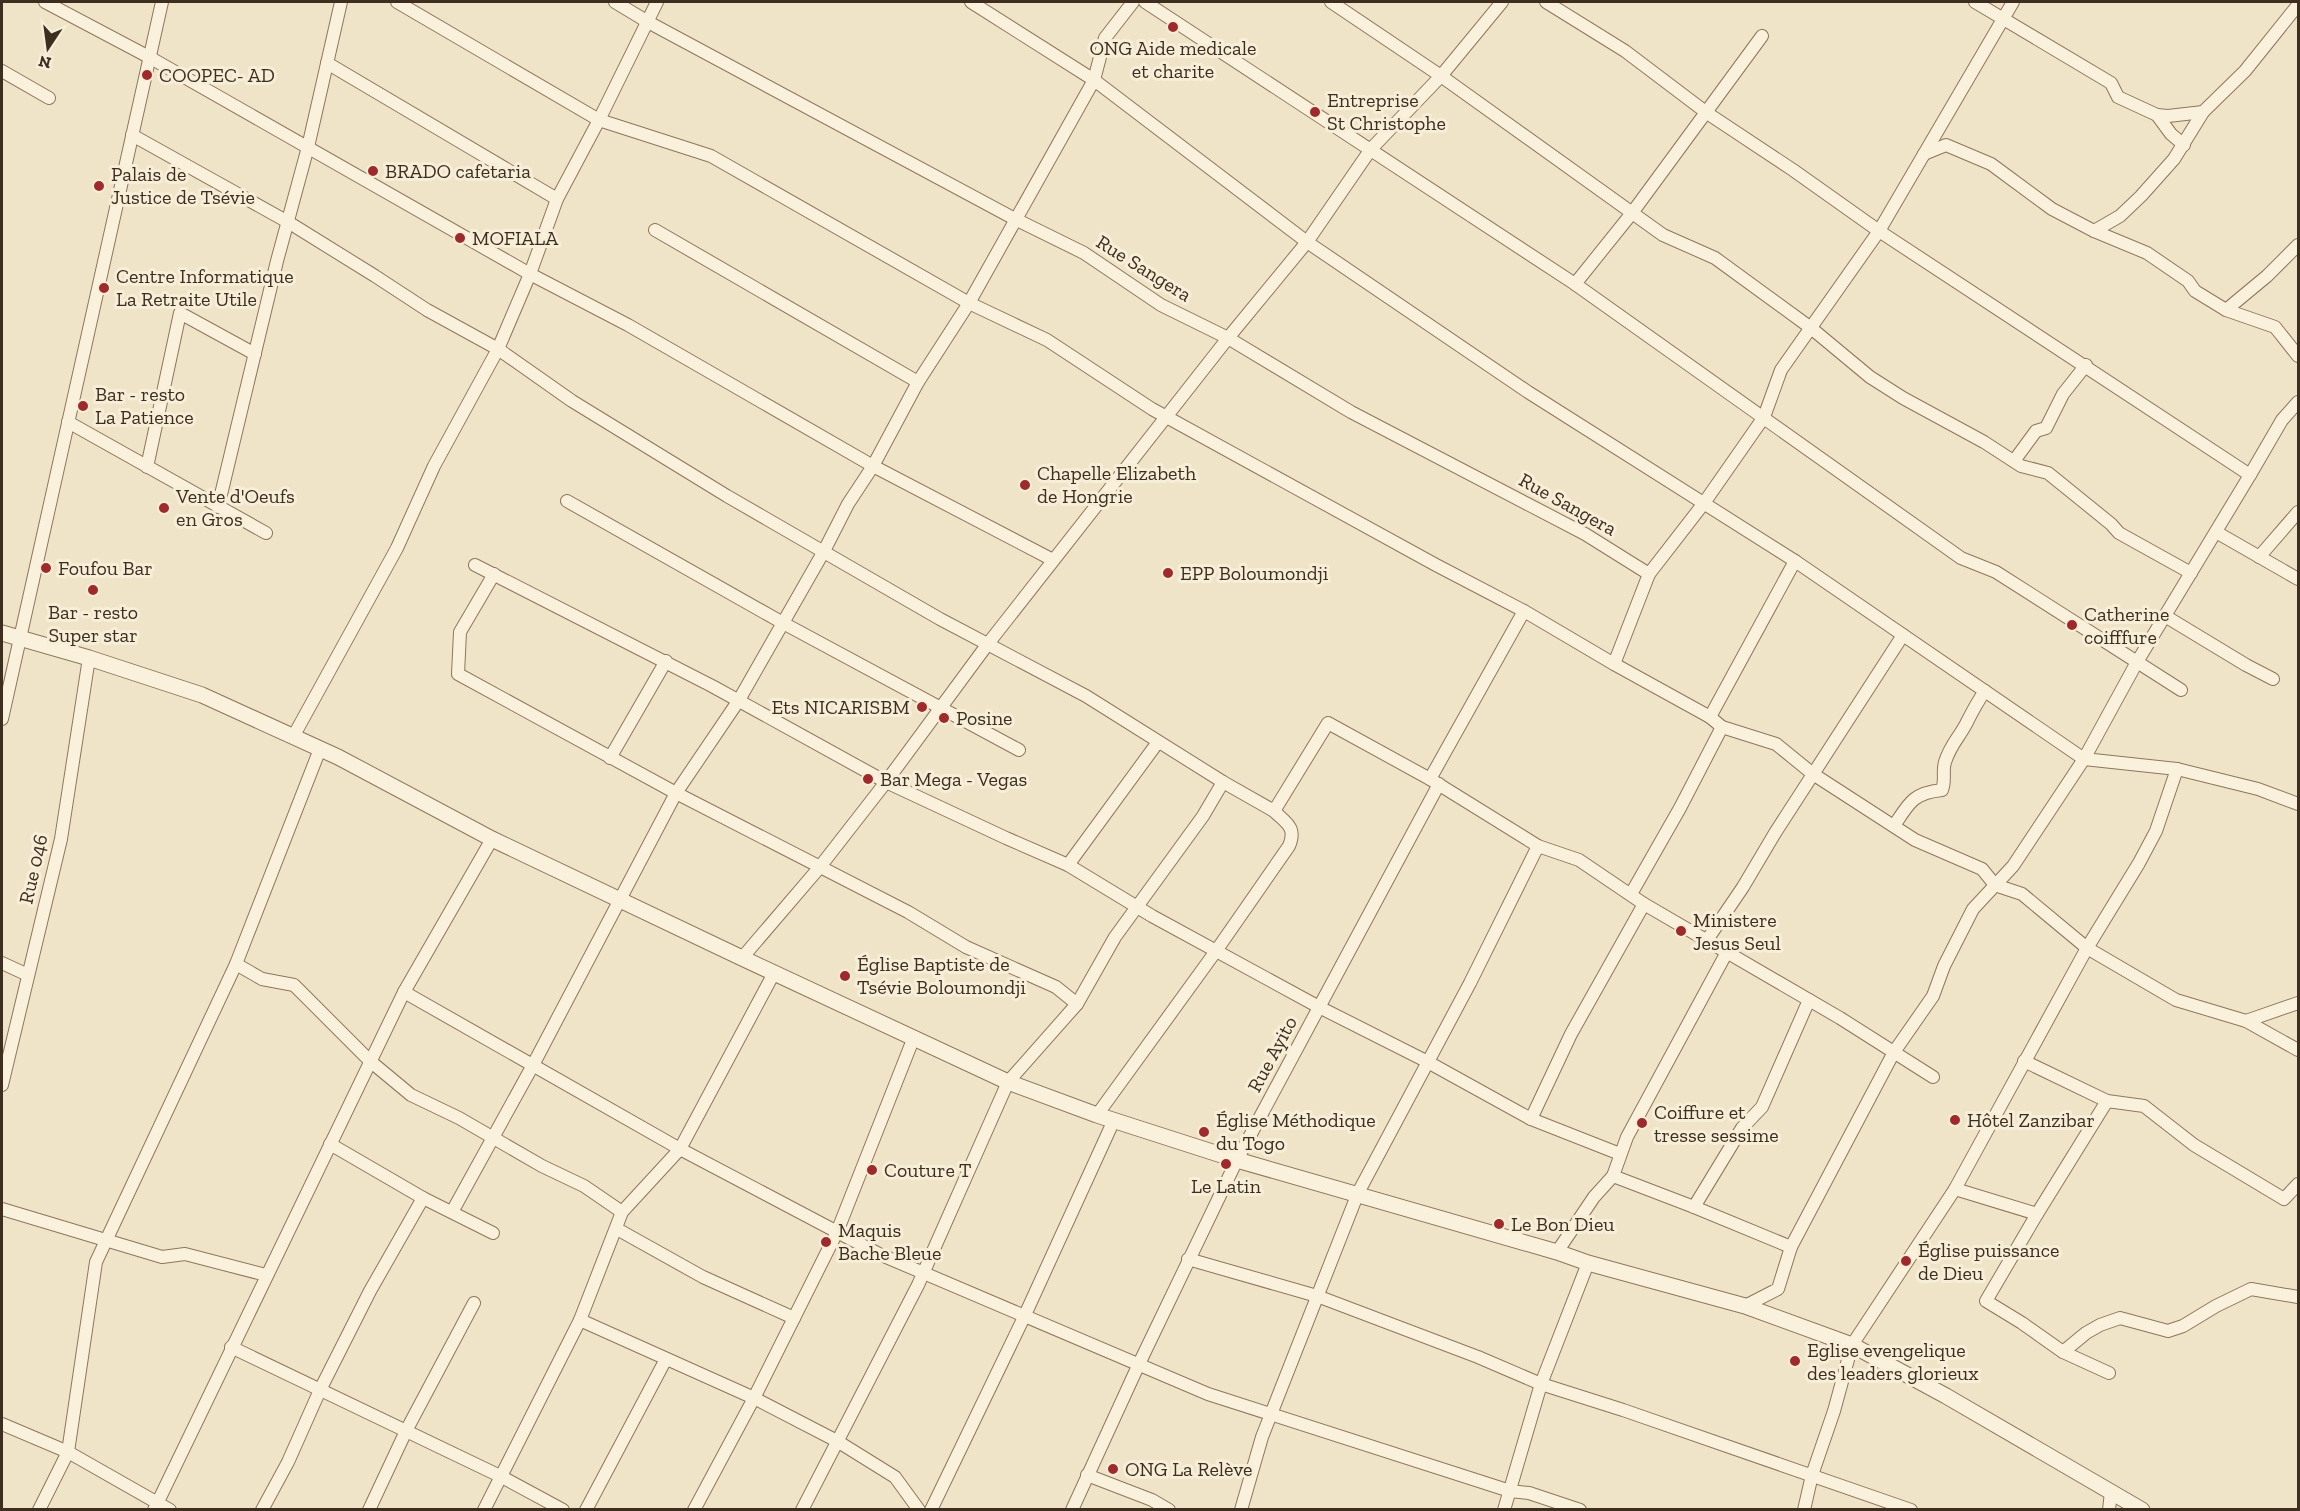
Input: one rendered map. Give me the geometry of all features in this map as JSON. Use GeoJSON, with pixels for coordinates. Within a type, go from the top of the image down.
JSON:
{"type":"FeatureCollection","features":[{"type":"Feature","properties":{"kind":"street"},"geometry":{"type":"LineString","coordinates":[[45,2],[149,57],[530,274],[628,325],[873,466],[1053,560]]}},
{"type":"Feature","properties":{"kind":"street"},"geometry":{"type":"LineString","coordinates":[[2,719],[162,2]]}},
{"type":"Feature","properties":{"kind":"street"},"geometry":{"type":"LineString","coordinates":[[218,507],[308,147],[341,2]]}},
{"type":"Feature","properties":{"kind":"street"},"geometry":{"type":"LineString","coordinates":[[397,2],[599,120],[711,156],[969,303],[1047,340],[1167,417],[1394,543],[1524,611],[1710,717],[1722,727],[1776,744],[1813,774],[1915,840],[1982,869],[1995,885],[2022,894],[2087,948],[2176,1000],[2246,1021],[2298,1050]]}},
{"type":"Feature","properties":{"kind":"street","name":"Rue Sangera"},"geometry":{"type":"LineString","coordinates":[[615,2],[648,22],[1015,219],[1084,253],[1161,305],[1228,338],[1351,412],[1585,534],[1649,574]]}},
{"type":"Feature","properties":{"kind":"street"},"geometry":{"type":"LineString","coordinates":[[293,736],[397,548],[434,466],[498,349],[530,274],[557,199],[657,2]]}},
{"type":"Feature","properties":{"kind":"street"},"geometry":{"type":"LineString","coordinates":[[970,2],[1094,80],[1307,242],[1528,392],[1795,561],[2084,759],[2177,769],[2258,789],[2298,804]]}},
{"type":"Feature","properties":{"kind":"street"},"geometry":{"type":"LineString","coordinates":[[452,1212],[533,1065],[676,793],[738,700],[824,551],[848,504],[873,466],[918,382],[969,303],[1094,80],[1105,39],[1133,2]]}},
{"type":"Feature","properties":{"kind":"street"},"geometry":{"type":"LineString","coordinates":[[1145,2],[1575,284],[1961,558],[1996,572],[2181,690]]}},
{"type":"Feature","properties":{"kind":"street"},"geometry":{"type":"LineString","coordinates":[[1331,2],[1441,76],[1663,235],[1715,258],[1811,328],[1870,377],[2021,466],[2048,472],[2119,533],[2191,573]]}},
{"type":"Feature","properties":{"kind":"street"},"geometry":{"type":"LineString","coordinates":[[742,958],[819,868],[1053,560],[1228,338],[1307,242],[1371,149],[1441,76],[1502,2]]}},
{"type":"Feature","properties":{"kind":"street"},"geometry":{"type":"LineString","coordinates":[[1546,2],[1625,51],[1707,113],[1879,231],[2250,475]]}},
{"type":"Feature","properties":{"kind":"street"},"geometry":{"type":"LineString","coordinates":[[1975,2],[2111,83],[2118,97],[2157,114],[2168,116],[2203,112]]}},
{"type":"Feature","properties":{"kind":"street"},"geometry":{"type":"LineString","coordinates":[[1614,664],[1649,574],[1704,502],[1764,417],[1781,370],[1879,231],[2013,2]]}},
{"type":"Feature","properties":{"kind":"street"},"geometry":{"type":"LineString","coordinates":[[2094,231],[2120,216],[2140,196],[2184,145],[2203,112],[2244,71],[2298,4]]}},
{"type":"Feature","properties":{"kind":"street"},"geometry":{"type":"LineString","coordinates":[[1575,284],[1632,213],[1762,36]]}},
{"type":"Feature","properties":{"kind":"street"},"geometry":{"type":"LineString","coordinates":[[327,63],[557,199]]}},
{"type":"Feature","properties":{"kind":"street"},"geometry":{"type":"LineString","coordinates":[[2,70],[48,98]]}},
{"type":"Feature","properties":{"kind":"street"},"geometry":{"type":"LineString","coordinates":[[2157,114],[2171,134],[2184,145]]}},
{"type":"Feature","properties":{"kind":"street"},"geometry":{"type":"LineString","coordinates":[[132,135],[288,222],[427,310],[498,349],[572,401],[728,496],[987,645],[1086,696],[1223,783],[1274,811],[1292,829],[1293,836],[1289,846],[1097,1115]]}},
{"type":"Feature","properties":{"kind":"street"},"geometry":{"type":"LineString","coordinates":[[1924,154],[1946,145],[1991,164],[2052,209],[2094,231],[2147,253],[2188,280],[2195,291],[2226,310],[2275,327],[2298,356]]}},
{"type":"Feature","properties":{"kind":"street"},"geometry":{"type":"LineString","coordinates":[[655,230],[918,382]]}},
{"type":"Feature","properties":{"kind":"street"},"geometry":{"type":"LineString","coordinates":[[2226,310],[2298,245]]}},
{"type":"Feature","properties":{"kind":"street"},"geometry":{"type":"LineString","coordinates":[[147,467],[180,313],[255,354]]}},
{"type":"Feature","properties":{"kind":"street"},"geometry":{"type":"LineString","coordinates":[[2014,461],[2036,431],[2046,428],[2066,388],[2086,365]]}},
{"type":"Feature","properties":{"kind":"street"},"geometry":{"type":"LineString","coordinates":[[1745,1306],[1778,1289],[1791,1247],[1894,1052],[1933,996],[1944,966],[1973,909],[2013,867],[2084,759],[2137,662],[2282,420],[2298,402]]}},
{"type":"Feature","properties":{"kind":"street"},"geometry":{"type":"LineString","coordinates":[[68,422],[266,533]]}},
{"type":"Feature","properties":{"kind":"street"},"geometry":{"type":"LineString","coordinates":[[567,501],[783,623],[1019,750]]}},
{"type":"Feature","properties":{"kind":"street"},"geometry":{"type":"LineString","coordinates":[[2259,557],[2298,512]]}},
{"type":"Feature","properties":{"kind":"street"},"geometry":{"type":"LineString","coordinates":[[2216,532],[2298,579]]}},
{"type":"Feature","properties":{"kind":"street"},"geometry":{"type":"LineString","coordinates":[[1710,717],[1795,561]]}},
{"type":"Feature","properties":{"kind":"street"},"geometry":{"type":"LineString","coordinates":[[475,566],[666,662],[886,782],[1068,865],[1138,908],[1216,951],[1531,1119],[1620,1154]]}},
{"type":"Feature","properties":{"kind":"street"},"geometry":{"type":"LineString","coordinates":[[494,574],[460,632],[458,674],[676,793],[908,912],[966,947],[1056,987],[1077,1004]]}},
{"type":"Feature","properties":{"kind":"street","name":"Rue Ayito"},"geometry":{"type":"LineString","coordinates":[[1072,1509],[1188,1259],[1237,1160],[1524,611]]}},
{"type":"Feature","properties":{"kind":"street"},"geometry":{"type":"LineString","coordinates":[[2165,616],[2273,679]]}},
{"type":"Feature","properties":{"kind":"street"},"geometry":{"type":"LineString","coordinates":[[2,633],[89,658],[202,695],[320,749],[492,839],[1008,1082],[1097,1115],[1237,1160],[1358,1193],[1588,1263],[1745,1306],[1852,1345],[1946,1396],[2142,1509]]}},
{"type":"Feature","properties":{"kind":"street"},"geometry":{"type":"LineString","coordinates":[[1707,940],[1903,635]]}},
{"type":"Feature","properties":{"kind":"street","name":"Rue 046"},"geometry":{"type":"LineString","coordinates":[[2,1085],[61,839],[89,658]]}},
{"type":"Feature","properties":{"kind":"street"},"geometry":{"type":"LineString","coordinates":[[610,758],[666,662]]}},
{"type":"Feature","properties":{"kind":"street"},"geometry":{"type":"LineString","coordinates":[[1894,826],[1908,803],[1924,792],[1942,790],[1945,782],[1943,771],[1952,744],[1966,725],[1971,712],[1985,691]]}},
{"type":"Feature","properties":{"kind":"street"},"geometry":{"type":"LineString","coordinates":[[1274,811],[1328,723],[1435,781],[1538,846],[1579,860],[1644,904],[1809,1000],[1933,1077]]}},
{"type":"Feature","properties":{"kind":"street"},"geometry":{"type":"LineString","coordinates":[[1631,894],[1680,808],[1722,727]]}},
{"type":"Feature","properties":{"kind":"street"},"geometry":{"type":"LineString","coordinates":[[1068,865],[1158,742]]}},
{"type":"Feature","properties":{"kind":"street"},"geometry":{"type":"LineString","coordinates":[[39,1509],[68,1452],[96,1262],[236,964],[320,749]]}},
{"type":"Feature","properties":{"kind":"street"},"geometry":{"type":"LineString","coordinates":[[1804,1509],[1812,1475],[1834,1411],[1852,1345],[1955,1189],[2087,948],[2139,863],[2156,831],[2177,769]]}},
{"type":"Feature","properties":{"kind":"street"},"geometry":{"type":"LineString","coordinates":[[802,1509],[924,1273],[1008,1082],[1077,1004],[1115,937],[1203,816],[1223,783]]}},
{"type":"Feature","properties":{"kind":"street"},"geometry":{"type":"LineString","coordinates":[[155,1506],[404,992],[492,839]]}},
{"type":"Feature","properties":{"kind":"street"},"geometry":{"type":"LineString","coordinates":[[1242,1509],[1262,1437],[1273,1415],[1358,1193],[1426,1061],[1470,983],[1538,846]]}},
{"type":"Feature","properties":{"kind":"street"},"geometry":{"type":"LineString","coordinates":[[1531,1119],[1571,1034],[1644,904]]}},
{"type":"Feature","properties":{"kind":"street"},"geometry":{"type":"LineString","coordinates":[[1557,1252],[1594,1197],[1613,1176],[1627,1137],[1727,952]]}},
{"type":"Feature","properties":{"kind":"street"},"geometry":{"type":"LineString","coordinates":[[2,963],[27,975]]}},
{"type":"Feature","properties":{"kind":"street"},"geometry":{"type":"LineString","coordinates":[[236,964],[262,979],[294,985],[370,1061],[411,1095],[459,1118],[491,1138],[584,1186],[622,1212]]}},
{"type":"Feature","properties":{"kind":"street"},"geometry":{"type":"LineString","coordinates":[[484,1509],[580,1320],[622,1212],[680,1149],[774,973]]}},
{"type":"Feature","properties":{"kind":"street"},"geometry":{"type":"LineString","coordinates":[[404,992],[680,1149],[879,1254],[1208,1394],[1510,1491],[1580,1509]]}},
{"type":"Feature","properties":{"kind":"street"},"geometry":{"type":"LineString","coordinates":[[1694,1207],[1742,1128],[1762,1107],[1809,1000]]}},
{"type":"Feature","properties":{"kind":"street"},"geometry":{"type":"LineString","coordinates":[[2246,1021],[2298,1003]]}},
{"type":"Feature","properties":{"kind":"street"},"geometry":{"type":"LineString","coordinates":[[694,1509],[754,1398],[837,1232],[914,1037]]}},
{"type":"Feature","properties":{"kind":"street"},"geometry":{"type":"LineString","coordinates":[[2024,1061],[2107,1101],[2144,1106],[2194,1145],[2284,1199],[2298,1184]]}},
{"type":"Feature","properties":{"kind":"street"},"geometry":{"type":"LineString","coordinates":[[2107,1101],[1986,1301],[2063,1352],[2109,1373]]}},
{"type":"Feature","properties":{"kind":"street"},"geometry":{"type":"LineString","coordinates":[[931,1509],[1025,1316],[1114,1120]]}},
{"type":"Feature","properties":{"kind":"street"},"geometry":{"type":"LineString","coordinates":[[330,1144],[423,1198],[493,1233]]}},
{"type":"Feature","properties":{"kind":"street"},"geometry":{"type":"LineString","coordinates":[[1613,1176],[1791,1247]]}},
{"type":"Feature","properties":{"kind":"street"},"geometry":{"type":"LineString","coordinates":[[1955,1189],[2037,1214]]}},
{"type":"Feature","properties":{"kind":"street"},"geometry":{"type":"LineString","coordinates":[[262,1509],[288,1462],[320,1390],[370,1291],[423,1198]]}},
{"type":"Feature","properties":{"kind":"street"},"geometry":{"type":"LineString","coordinates":[[2,1209],[162,1257],[185,1254],[266,1275]]}},
{"type":"Feature","properties":{"kind":"street"},"geometry":{"type":"LineString","coordinates":[[617,1229],[703,1277],[794,1318]]}},
{"type":"Feature","properties":{"kind":"street"},"geometry":{"type":"LineString","coordinates":[[1188,1259],[1317,1296],[1478,1357],[1541,1384],[1911,1509]]}},
{"type":"Feature","properties":{"kind":"street"},"geometry":{"type":"LineString","coordinates":[[1504,1509],[1541,1384],[1588,1263]]}},
{"type":"Feature","properties":{"kind":"street"},"geometry":{"type":"LineString","coordinates":[[2063,1352],[2086,1333],[2120,1318],[2168,1331],[2183,1326],[2216,1306],[2252,1289],[2298,1297]]}},
{"type":"Feature","properties":{"kind":"street"},"geometry":{"type":"LineString","coordinates":[[369,1509],[406,1431],[474,1303]]}},
{"type":"Feature","properties":{"kind":"street"},"geometry":{"type":"LineString","coordinates":[[580,1320],[754,1398],[837,1441],[895,1477],[919,1509]]}},
{"type":"Feature","properties":{"kind":"street"},"geometry":{"type":"LineString","coordinates":[[231,1347],[500,1476],[563,1509]]}},
{"type":"Feature","properties":{"kind":"street"},"geometry":{"type":"LineString","coordinates":[[586,1509],[666,1359]]}},
{"type":"Feature","properties":{"kind":"street"},"geometry":{"type":"LineString","coordinates":[[2,1424],[68,1452],[155,1506],[170,1509]]}},
{"type":"Feature","properties":{"kind":"street"},"geometry":{"type":"LineString","coordinates":[[1087,1475],[1152,1500],[1169,1509]]}},
{"type":"Feature","properties":{"kind":"street"},"geometry":{"type":"LineString","coordinates":[[2109,1509],[2111,1492]]}},
{"type":"Feature","properties":{"kind":"place","name":"ONG Aide medicale et charite"},"geometry":{"type":"Point","coordinates":[1173,27]}},
{"type":"Feature","properties":{"kind":"place","name":"COOPEC- AD"},"geometry":{"type":"Point","coordinates":[147,75]}},
{"type":"Feature","properties":{"kind":"place","name":"Entreprise St Christophe"},"geometry":{"type":"Point","coordinates":[1315,112]}},
{"type":"Feature","properties":{"kind":"place","name":"BRADO cafetaria"},"geometry":{"type":"Point","coordinates":[373,171]}},
{"type":"Feature","properties":{"kind":"place","name":"Palais de Justice de Tsévie"},"geometry":{"type":"Point","coordinates":[99,186]}},
{"type":"Feature","properties":{"kind":"place","name":"MOFIALA"},"geometry":{"type":"Point","coordinates":[460,238]}},
{"type":"Feature","properties":{"kind":"place","name":"Centre Informatique La Retraite Utile"},"geometry":{"type":"Point","coordinates":[104,288]}},
{"type":"Feature","properties":{"kind":"place","name":"Bar - resto La Patience"},"geometry":{"type":"Point","coordinates":[83,406]}},
{"type":"Feature","properties":{"kind":"place","name":"Chapelle Elizabeth de Hongrie"},"geometry":{"type":"Point","coordinates":[1025,485]}},
{"type":"Feature","properties":{"kind":"place","name":"Vente d'Oeufs en Gros"},"geometry":{"type":"Point","coordinates":[164,508]}},
{"type":"Feature","properties":{"kind":"place","name":"Foufou Bar"},"geometry":{"type":"Point","coordinates":[46,568]}},
{"type":"Feature","properties":{"kind":"place","name":"EPP Boloumondji"},"geometry":{"type":"Point","coordinates":[1168,573]}},
{"type":"Feature","properties":{"kind":"place","name":"Bar - resto Super star"},"geometry":{"type":"Point","coordinates":[93,590]}},
{"type":"Feature","properties":{"kind":"place","name":"Catherine coifffure"},"geometry":{"type":"Point","coordinates":[2072,625]}},
{"type":"Feature","properties":{"kind":"place","name":"Ets NICARISBM"},"geometry":{"type":"Point","coordinates":[922,707]}},
{"type":"Feature","properties":{"kind":"place","name":"Posine"},"geometry":{"type":"Point","coordinates":[944,718]}},
{"type":"Feature","properties":{"kind":"place","name":"Bar Mega - Vegas"},"geometry":{"type":"Point","coordinates":[868,779]}},
{"type":"Feature","properties":{"kind":"place","name":"Ministere Jesus Seul"},"geometry":{"type":"Point","coordinates":[1681,931]}},
{"type":"Feature","properties":{"kind":"place","name":"Église Baptiste de Tsévie Boloumondji"},"geometry":{"type":"Point","coordinates":[845,976]}},
{"type":"Feature","properties":{"kind":"place","name":"Hôtel Zanzibar"},"geometry":{"type":"Point","coordinates":[1955,1120]}},
{"type":"Feature","properties":{"kind":"place","name":"Coiffure et tresse sessime"},"geometry":{"type":"Point","coordinates":[1642,1123]}},
{"type":"Feature","properties":{"kind":"place","name":"Église Méthodique du Togo"},"geometry":{"type":"Point","coordinates":[1204,1132]}},
{"type":"Feature","properties":{"kind":"place","name":"Le Latin"},"geometry":{"type":"Point","coordinates":[1226,1164]}},
{"type":"Feature","properties":{"kind":"place","name":"Couture T"},"geometry":{"type":"Point","coordinates":[872,1170]}},
{"type":"Feature","properties":{"kind":"place","name":"Le Bon Dieu"},"geometry":{"type":"Point","coordinates":[1499,1224]}},
{"type":"Feature","properties":{"kind":"place","name":"Maquis Bache Bleue"},"geometry":{"type":"Point","coordinates":[826,1242]}},
{"type":"Feature","properties":{"kind":"place","name":"Église puissance de Dieu"},"geometry":{"type":"Point","coordinates":[1906,1261]}},
{"type":"Feature","properties":{"kind":"place","name":"Eglise evengelique des leaders glorieux"},"geometry":{"type":"Point","coordinates":[1795,1361]}},
{"type":"Feature","properties":{"kind":"place","name":"ONG La Relève"},"geometry":{"type":"Point","coordinates":[1113,1469]}}]}
